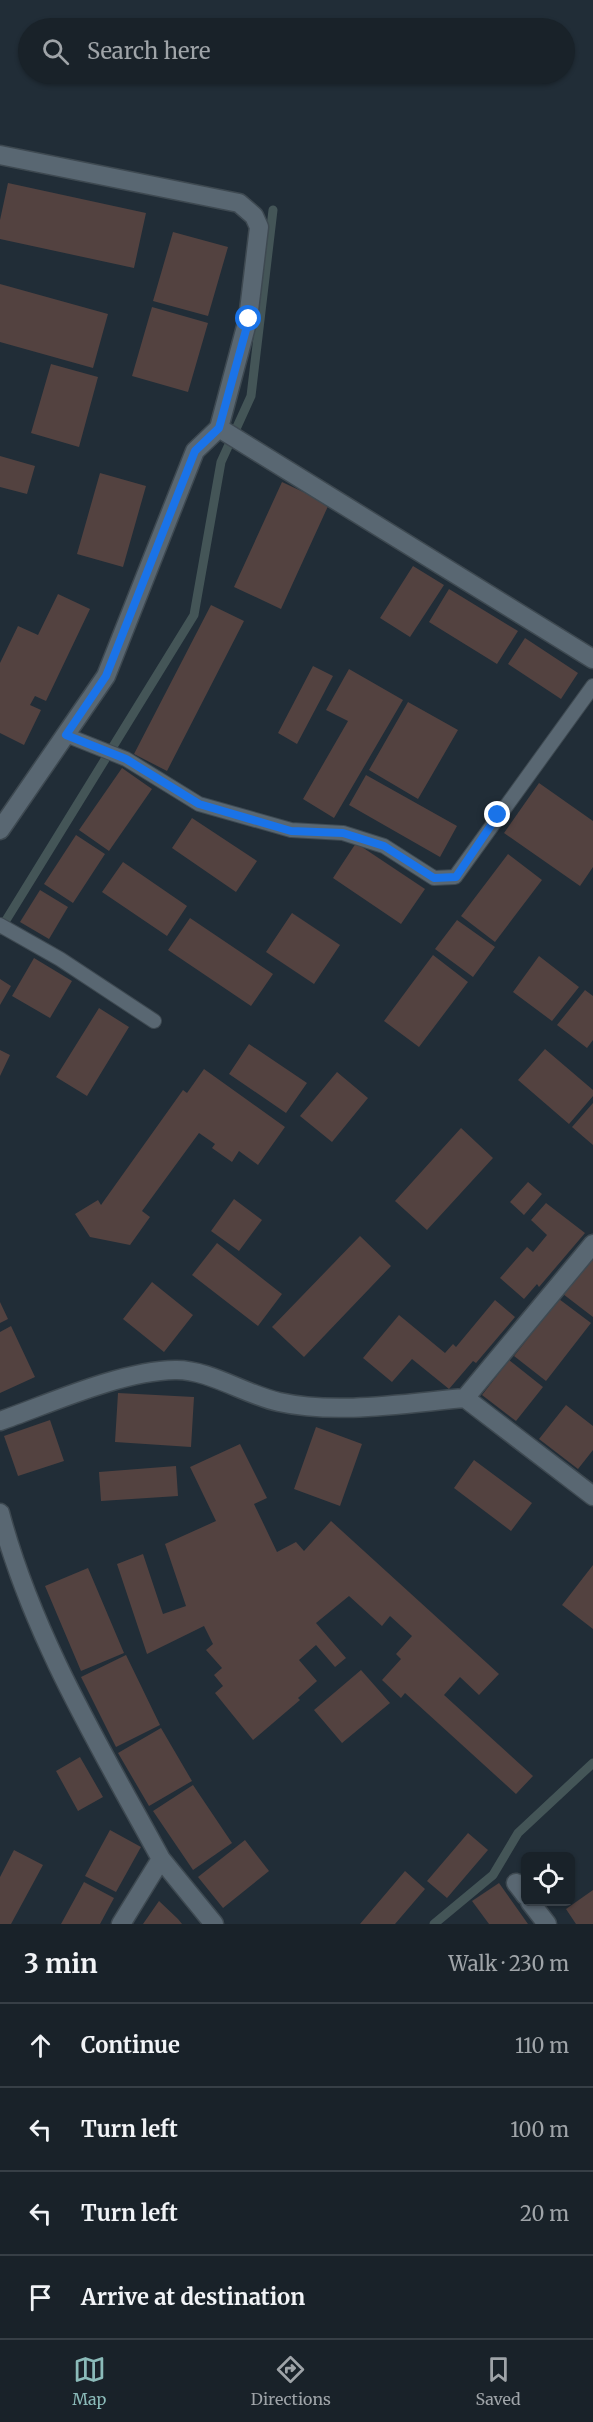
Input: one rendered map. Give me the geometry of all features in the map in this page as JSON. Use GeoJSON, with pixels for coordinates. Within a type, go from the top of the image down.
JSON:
{"type":"FeatureCollection","features":[{"type":"Feature","properties":{"kind":"street"},"geometry":{"type":"LineString","coordinates":[[0,155],[240,202],[254,216],[259,227],[249,319],[219,428],[195,451],[106,676],[0,830]]}},
{"type":"Feature","properties":{"kind":"street"},"geometry":{"type":"LineString","coordinates":[[219,428],[593,659]]}},
{"type":"Feature","properties":{"kind":"street"},"geometry":{"type":"LineString","coordinates":[[465,1398],[593,1244]]}},
{"type":"Feature","properties":{"kind":"street"},"geometry":{"type":"LineString","coordinates":[[0,1421],[126,1378],[176,1370],[216,1379],[280,1402],[345,1407],[465,1398],[593,1496]]}},
{"type":"Feature","properties":{"kind":"street"},"geometry":{"type":"LineString","coordinates":[[0,1513],[14,1565],[63,1678],[161,1859],[214,1924]]}},
{"type":"Feature","properties":{"kind":"street"},"geometry":{"type":"LineString","coordinates":[[122,1924],[161,1859]]}},
{"type":"Feature","properties":{"kind":"street"},"geometry":{"type":"LineString","coordinates":[[533,1906],[547,1924]]}},
{"type":"Feature","properties":{"kind":"lane"},"geometry":{"type":"LineString","coordinates":[[66,735],[115,755],[199,804],[291,831],[343,833],[384,846],[434,878],[456,877],[593,686]]}},
{"type":"Feature","properties":{"kind":"lane"},"geometry":{"type":"LineString","coordinates":[[0,925],[60,959],[154,1021]]}},
{"type":"Feature","properties":{"kind":"building"},"geometry":{"type":"Polygon","coordinates":[[[8,183],[146,213],[134,268],[0,239],[0,220],[8,183]]]}},
{"type":"Feature","properties":{"kind":"building"},"geometry":{"type":"Polygon","coordinates":[[[173,232],[228,247],[208,316],[153,301],[173,232]]]}},
{"type":"Feature","properties":{"kind":"building"},"geometry":{"type":"Polygon","coordinates":[[[0,284],[108,314],[93,368],[0,342],[0,284]]]}},
{"type":"Feature","properties":{"kind":"building"},"geometry":{"type":"Polygon","coordinates":[[[152,307],[208,323],[188,392],[132,376],[152,307]]]}},
{"type":"Feature","properties":{"kind":"building"},"geometry":{"type":"Polygon","coordinates":[[[51,364],[98,377],[79,447],[31,433],[51,364]]]}},
{"type":"Feature","properties":{"kind":"building"},"geometry":{"type":"Polygon","coordinates":[[[0,456],[35,466],[27,494],[0,487],[0,456]]]}},
{"type":"Feature","properties":{"kind":"building"},"geometry":{"type":"Polygon","coordinates":[[[100,473],[146,486],[123,567],[77,554],[100,473]]]}},
{"type":"Feature","properties":{"kind":"building"},"geometry":{"type":"Polygon","coordinates":[[[282,482],[329,504],[281,609],[234,587],[282,482]]]}},
{"type":"Feature","properties":{"kind":"building"},"geometry":{"type":"Polygon","coordinates":[[[413,566],[444,585],[410,637],[380,618],[413,566]]]}},
{"type":"Feature","properties":{"kind":"building"},"geometry":{"type":"Polygon","coordinates":[[[449,589],[518,631],[497,664],[429,622],[449,589]]]}},
{"type":"Feature","properties":{"kind":"building"},"geometry":{"type":"Polygon","coordinates":[[[58,594],[90,609],[46,701],[35,696],[30,705],[41,710],[24,745],[0,733],[0,663],[18,626],[38,635],[58,594]]]}},
{"type":"Feature","properties":{"kind":"building"},"geometry":{"type":"Polygon","coordinates":[[[211,605],[244,621],[167,771],[134,754],[211,605]]]}},
{"type":"Feature","properties":{"kind":"building"},"geometry":{"type":"Polygon","coordinates":[[[525,638],[578,673],[561,699],[508,664],[525,638]]]}},
{"type":"Feature","properties":{"kind":"building"},"geometry":{"type":"Polygon","coordinates":[[[313,666],[333,676],[297,744],[278,733],[313,666]]]}},
{"type":"Feature","properties":{"kind":"building"},"geometry":{"type":"Polygon","coordinates":[[[349,669],[403,700],[334,818],[303,799],[348,721],[326,710],[349,669]]]}},
{"type":"Feature","properties":{"kind":"building"},"geometry":{"type":"Polygon","coordinates":[[[408,702],[458,730],[418,799],[369,770],[408,702]]]}},
{"type":"Feature","properties":{"kind":"building"},"geometry":{"type":"Polygon","coordinates":[[[122,768],[152,789],[109,851],[79,830],[122,768]]]}},
{"type":"Feature","properties":{"kind":"building"},"geometry":{"type":"Polygon","coordinates":[[[366,775],[457,826],[440,857],[349,805],[366,775]]]}},
{"type":"Feature","properties":{"kind":"building"},"geometry":{"type":"Polygon","coordinates":[[[539,783],[593,821],[593,867],[580,886],[504,833],[539,783]]]}},
{"type":"Feature","properties":{"kind":"building"},"geometry":{"type":"Polygon","coordinates":[[[192,818],[257,861],[236,892],[172,848],[192,818]]]}},
{"type":"Feature","properties":{"kind":"building"},"geometry":{"type":"Polygon","coordinates":[[[76,835],[105,854],[73,903],[44,884],[76,835]]]}},
{"type":"Feature","properties":{"kind":"building"},"geometry":{"type":"Polygon","coordinates":[[[356,843],[425,889],[401,924],[333,878],[356,843]]]}},
{"type":"Feature","properties":{"kind":"building"},"geometry":{"type":"Polygon","coordinates":[[[508,854],[542,880],[495,942],[461,916],[508,854]]]}},
{"type":"Feature","properties":{"kind":"building"},"geometry":{"type":"Polygon","coordinates":[[[123,862],[187,906],[167,936],[102,892],[123,862]]]}},
{"type":"Feature","properties":{"kind":"building"},"geometry":{"type":"Polygon","coordinates":[[[40,890],[68,907],[49,939],[20,922],[40,890]]]}},
{"type":"Feature","properties":{"kind":"building"},"geometry":{"type":"Polygon","coordinates":[[[292,913],[340,945],[314,984],[266,952],[292,913]]]}},
{"type":"Feature","properties":{"kind":"building"},"geometry":{"type":"Polygon","coordinates":[[[190,918],[273,974],[251,1006],[168,950],[190,918]]]}},
{"type":"Feature","properties":{"kind":"building"},"geometry":{"type":"Polygon","coordinates":[[[457,920],[495,947],[473,977],[435,949],[457,920]]]}},
{"type":"Feature","properties":{"kind":"building"},"geometry":{"type":"Polygon","coordinates":[[[433,955],[468,982],[419,1047],[384,1021],[433,955]]]}},
{"type":"Feature","properties":{"kind":"building"},"geometry":{"type":"Polygon","coordinates":[[[539,956],[579,987],[552,1021],[513,992],[539,956]]]}},
{"type":"Feature","properties":{"kind":"building"},"geometry":{"type":"Polygon","coordinates":[[[34,958],[72,981],[50,1018],[12,996],[34,958]]]}},
{"type":"Feature","properties":{"kind":"building"},"geometry":{"type":"Polygon","coordinates":[[[0,979],[11,986],[0,1005],[0,979]]]}},
{"type":"Feature","properties":{"kind":"building"},"geometry":{"type":"Polygon","coordinates":[[[585,990],[593,996],[593,1040],[587,1048],[557,1025],[585,990]]]}},
{"type":"Feature","properties":{"kind":"building"},"geometry":{"type":"Polygon","coordinates":[[[99,1008],[129,1027],[87,1096],[56,1077],[99,1008]]]}},
{"type":"Feature","properties":{"kind":"building"},"geometry":{"type":"Polygon","coordinates":[[[249,1044],[307,1083],[286,1113],[229,1074],[249,1044]]]}},
{"type":"Feature","properties":{"kind":"building"},"geometry":{"type":"Polygon","coordinates":[[[545,1049],[593,1090],[593,1096],[569,1124],[518,1080],[545,1049]]]}},
{"type":"Feature","properties":{"kind":"building"},"geometry":{"type":"Polygon","coordinates":[[[0,1050],[10,1055],[0,1076],[0,1050]]]}},
{"type":"Feature","properties":{"kind":"building"},"geometry":{"type":"Polygon","coordinates":[[[204,1069],[285,1127],[258,1165],[239,1151],[232,1162],[212,1148],[215,1144],[199,1133],[142,1211],[150,1217],[130,1245],[90,1237],[75,1214],[98,1200],[101,1205],[183,1090],[187,1093],[204,1069]]]}},
{"type":"Feature","properties":{"kind":"building"},"geometry":{"type":"Polygon","coordinates":[[[337,1072],[368,1098],[332,1142],[300,1116],[337,1072]]]}},
{"type":"Feature","properties":{"kind":"building"},"geometry":{"type":"Polygon","coordinates":[[[593,1103],[593,1145],[572,1127],[593,1103]]]}},
{"type":"Feature","properties":{"kind":"building"},"geometry":{"type":"Polygon","coordinates":[[[461,1128],[493,1158],[427,1230],[395,1201],[461,1128]]]}},
{"type":"Feature","properties":{"kind":"building"},"geometry":{"type":"Polygon","coordinates":[[[528,1182],[542,1194],[524,1215],[510,1202],[528,1182]]]}},
{"type":"Feature","properties":{"kind":"building"},"geometry":{"type":"Polygon","coordinates":[[[234,1199],[262,1220],[239,1251],[211,1231],[234,1199]]]}},
{"type":"Feature","properties":{"kind":"building"},"geometry":{"type":"Polygon","coordinates":[[[546,1203],[585,1233],[539,1287],[537,1284],[524,1299],[500,1278],[527,1247],[533,1252],[547,1235],[531,1220],[546,1203]]]}},
{"type":"Feature","properties":{"kind":"building"},"geometry":{"type":"Polygon","coordinates":[[[360,1236],[391,1266],[304,1357],[272,1327],[360,1236]]]}},
{"type":"Feature","properties":{"kind":"building"},"geometry":{"type":"Polygon","coordinates":[[[217,1243],[282,1294],[258,1326],[192,1275],[217,1243]]]}},
{"type":"Feature","properties":{"kind":"building"},"geometry":{"type":"Polygon","coordinates":[[[593,1256],[593,1317],[563,1294],[593,1256]]]}},
{"type":"Feature","properties":{"kind":"building"},"geometry":{"type":"Polygon","coordinates":[[[152,1282],[193,1315],[164,1352],[123,1319],[152,1282]]]}},
{"type":"Feature","properties":{"kind":"building"},"geometry":{"type":"Polygon","coordinates":[[[559,1299],[591,1323],[546,1381],[514,1356],[559,1299]]]}},
{"type":"Feature","properties":{"kind":"building"},"geometry":{"type":"Polygon","coordinates":[[[495,1300],[515,1317],[476,1363],[473,1361],[449,1389],[412,1359],[392,1382],[363,1358],[399,1315],[445,1353],[453,1344],[456,1347],[495,1300]]]}},
{"type":"Feature","properties":{"kind":"building"},"geometry":{"type":"Polygon","coordinates":[[[0,1302],[8,1319],[0,1323],[0,1302]]]}},
{"type":"Feature","properties":{"kind":"building"},"geometry":{"type":"Polygon","coordinates":[[[11,1326],[35,1377],[0,1393],[0,1332],[11,1326]]]}},
{"type":"Feature","properties":{"kind":"building"},"geometry":{"type":"Polygon","coordinates":[[[509,1360],[543,1387],[516,1421],[482,1395],[509,1360]]]}},
{"type":"Feature","properties":{"kind":"building"},"geometry":{"type":"Polygon","coordinates":[[[118,1393],[194,1397],[191,1447],[115,1442],[118,1393]]]}},
{"type":"Feature","properties":{"kind":"building"},"geometry":{"type":"Polygon","coordinates":[[[566,1405],[593,1426],[593,1450],[578,1469],[539,1439],[566,1405]]]}},
{"type":"Feature","properties":{"kind":"building"},"geometry":{"type":"Polygon","coordinates":[[[50,1420],[64,1461],[18,1476],[4,1436],[50,1420]]]}},
{"type":"Feature","properties":{"kind":"building"},"geometry":{"type":"Polygon","coordinates":[[[316,1427],[362,1444],[340,1506],[294,1489],[316,1427]]]}},
{"type":"Feature","properties":{"kind":"building"},"geometry":{"type":"Polygon","coordinates":[[[240,1444],[267,1498],[254,1504],[277,1552],[296,1542],[304,1551],[331,1521],[499,1674],[479,1695],[460,1677],[444,1695],[533,1776],[516,1794],[405,1693],[401,1698],[382,1680],[401,1659],[396,1654],[412,1636],[390,1616],[382,1626],[349,1596],[316,1623],[346,1658],[335,1667],[316,1645],[299,1660],[317,1681],[298,1698],[300,1700],[253,1740],[215,1693],[223,1686],[214,1675],[222,1668],[206,1650],[213,1644],[204,1626],[147,1654],[117,1564],[143,1554],[163,1614],[186,1606],[165,1544],[216,1521],[190,1467],[240,1444]]]}},
{"type":"Feature","properties":{"kind":"building"},"geometry":{"type":"Polygon","coordinates":[[[474,1460],[532,1503],[511,1531],[454,1488],[474,1460]]]}},
{"type":"Feature","properties":{"kind":"building"},"geometry":{"type":"Polygon","coordinates":[[[176,1466],[178,1496],[101,1501],[99,1472],[176,1466]]]}},
{"type":"Feature","properties":{"kind":"building"},"geometry":{"type":"Polygon","coordinates":[[[593,1565],[593,1629],[562,1605],[593,1565]]]}},
{"type":"Feature","properties":{"kind":"building"},"geometry":{"type":"Polygon","coordinates":[[[88,1568],[124,1653],[81,1671],[45,1586],[88,1568]]]}},
{"type":"Feature","properties":{"kind":"building"},"geometry":{"type":"Polygon","coordinates":[[[126,1655],[160,1725],[116,1747],[81,1677],[126,1655]]]}},
{"type":"Feature","properties":{"kind":"building"},"geometry":{"type":"Polygon","coordinates":[[[361,1670],[390,1703],[342,1743],[314,1710],[361,1670]]]}},
{"type":"Feature","properties":{"kind":"building"},"geometry":{"type":"Polygon","coordinates":[[[161,1728],[192,1781],[149,1806],[118,1753],[161,1728]]]}},
{"type":"Feature","properties":{"kind":"building"},"geometry":{"type":"Polygon","coordinates":[[[80,1757],[103,1797],[78,1811],[56,1771],[80,1757]]]}},
{"type":"Feature","properties":{"kind":"building"},"geometry":{"type":"Polygon","coordinates":[[[193,1785],[232,1843],[193,1870],[153,1811],[193,1785]]]}},
{"type":"Feature","properties":{"kind":"building"},"geometry":{"type":"Polygon","coordinates":[[[110,1830],[141,1847],[116,1892],[85,1876],[110,1830]]]}},
{"type":"Feature","properties":{"kind":"building"},"geometry":{"type":"Polygon","coordinates":[[[468,1833],[488,1850],[447,1898],[427,1881],[468,1833]]]}},
{"type":"Feature","properties":{"kind":"building"},"geometry":{"type":"Polygon","coordinates":[[[245,1840],[269,1871],[223,1908],[198,1877],[245,1840]]]}},
{"type":"Feature","properties":{"kind":"building"},"geometry":{"type":"Polygon","coordinates":[[[14,1850],[43,1865],[11,1924],[0,1924],[0,1877],[14,1850]]]}},
{"type":"Feature","properties":{"kind":"building"},"geometry":{"type":"Polygon","coordinates":[[[405,1871],[425,1889],[395,1924],[360,1924],[405,1871]]]}},
{"type":"Feature","properties":{"kind":"building"},"geometry":{"type":"Polygon","coordinates":[[[84,1882],[114,1898],[100,1924],[61,1924],[84,1882]]]}},
{"type":"Feature","properties":{"kind":"building"},"geometry":{"type":"Polygon","coordinates":[[[499,1883],[528,1924],[489,1924],[472,1901],[499,1883]]]}},
{"type":"Feature","properties":{"kind":"building"},"geometry":{"type":"Polygon","coordinates":[[[593,1890],[593,1924],[576,1924],[566,1909],[575,1906],[575,1903],[593,1890]]]}},
{"type":"Feature","properties":{"kind":"building"},"geometry":{"type":"Polygon","coordinates":[[[159,1901],[178,1919],[182,1924],[143,1924],[159,1901]]]}},
{"type":"Feature","properties":{"kind":"waterway"},"geometry":{"type":"LineString","coordinates":[[0,930],[194,615],[221,462],[251,396],[273,210]]}},
{"type":"Feature","properties":{"kind":"waterway"},"geometry":{"type":"LineString","coordinates":[[434,1924],[493,1875],[518,1833],[593,1763]]}},
{"type":"Feature","properties":{"kind":"route"},"geometry":{"type":"LineString","coordinates":[[249,319],[219,428],[195,451],[163,538],[106,676],[66,735],[126,759],[199,804],[291,831],[343,833],[384,846],[434,878],[456,877],[498,815]]}}]}
